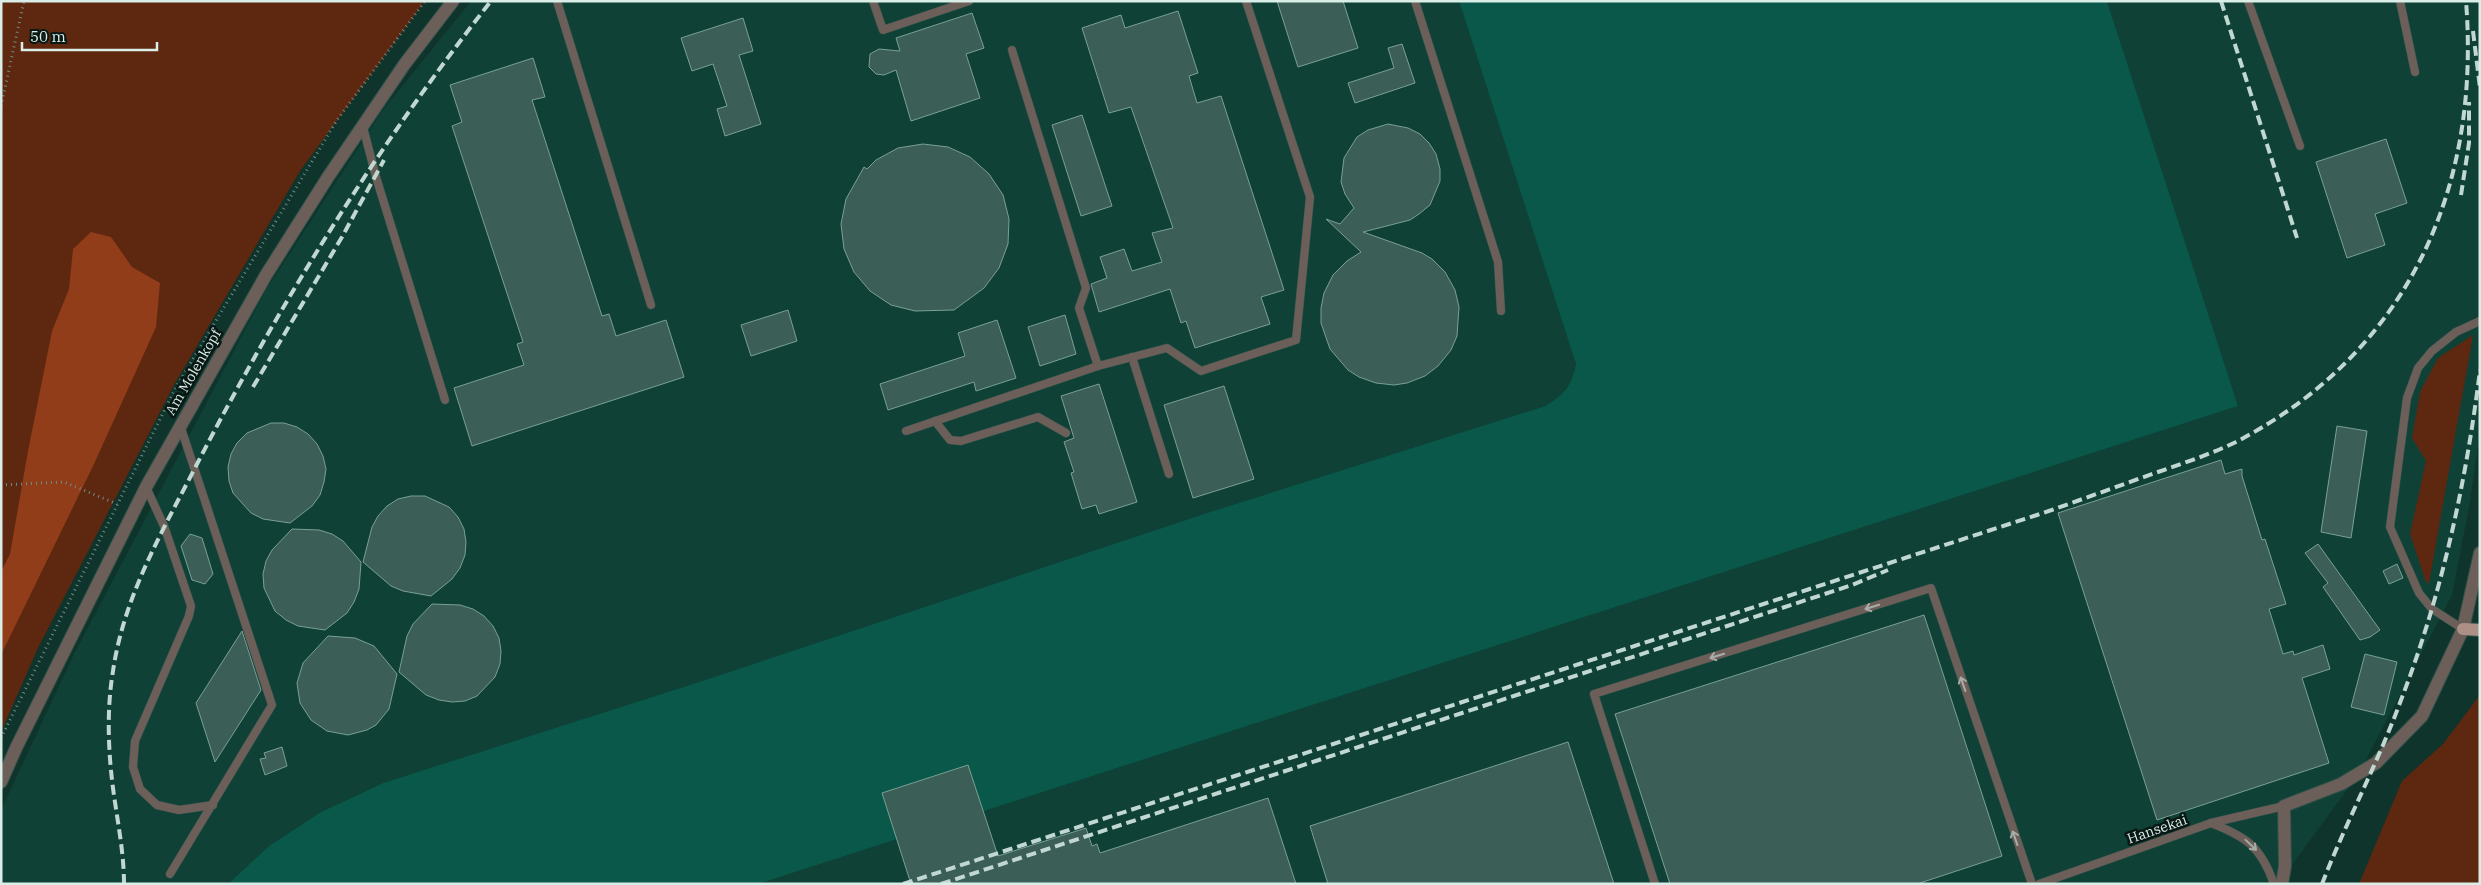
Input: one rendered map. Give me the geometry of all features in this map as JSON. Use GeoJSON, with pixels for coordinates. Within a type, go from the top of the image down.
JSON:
{"type":"FeatureCollection","features":[{"type":"Feature","properties":{"kind":"main road"},"geometry":{"type":"LineString","coordinates":[[2463,629],[2480,630]]}},
{"type":"Feature","properties":{"kind":"street","name":"Am Molenkopf"},"geometry":{"type":"LineString","coordinates":[[1,782],[16,748],[146,487],[266,274],[328,177],[404,65],[453,1]]}},
{"type":"Feature","properties":{"kind":"street"},"geometry":{"type":"LineString","coordinates":[[2282,884],[2284,866],[2284,806],[2342,784],[2376,763],[2422,716],[2463,629],[2480,553]]}},
{"type":"Feature","properties":{"kind":"lane"},"geometry":{"type":"LineString","coordinates":[[557,1],[651,305]]}},
{"type":"Feature","properties":{"kind":"lane"},"geometry":{"type":"LineString","coordinates":[[873,1],[882,30],[970,1]]}},
{"type":"Feature","properties":{"kind":"lane"},"geometry":{"type":"LineString","coordinates":[[906,431],[1098,366],[1167,348],[1201,371],[1296,340],[1310,197],[1246,1]]}},
{"type":"Feature","properties":{"kind":"lane"},"geometry":{"type":"LineString","coordinates":[[1415,1],[1498,262],[1501,311]]}},
{"type":"Feature","properties":{"kind":"lane"},"geometry":{"type":"LineString","coordinates":[[2248,1],[2300,146]]}},
{"type":"Feature","properties":{"kind":"lane"},"geometry":{"type":"LineString","coordinates":[[2400,1],[2414,72]]}},
{"type":"Feature","properties":{"kind":"lane"},"geometry":{"type":"LineString","coordinates":[[1012,50],[1086,288],[1079,308],[1098,366]]}},
{"type":"Feature","properties":{"kind":"lane"},"geometry":{"type":"LineString","coordinates":[[363,127],[376,177],[445,400]]}},
{"type":"Feature","properties":{"kind":"lane"},"geometry":{"type":"LineString","coordinates":[[2463,629],[2432,609],[2419,593],[2390,527],[2407,398],[2418,368],[2432,351],[2456,332],[2480,321]]}},
{"type":"Feature","properties":{"kind":"lane"},"geometry":{"type":"LineString","coordinates":[[1132,357],[1169,474]]}},
{"type":"Feature","properties":{"kind":"lane"},"geometry":{"type":"LineString","coordinates":[[935,421],[950,440],[961,441],[1038,417],[1066,433]]}},
{"type":"Feature","properties":{"kind":"lane"},"geometry":{"type":"LineString","coordinates":[[170,874],[272,705],[180,425]]}},
{"type":"Feature","properties":{"kind":"lane"},"geometry":{"type":"LineString","coordinates":[[146,487],[164,526],[191,606],[189,616],[135,741],[133,767],[140,789],[157,805],[179,810],[213,805]]}},
{"type":"Feature","properties":{"kind":"lane"},"geometry":{"type":"LineString","coordinates":[[1655,884],[1594,694],[1930,588],[2032,884]]}},
{"type":"Feature","properties":{"kind":"lane","name":"Hansekai"},"geometry":{"type":"LineString","coordinates":[[2039,884],[2211,823],[2284,806]]}},
{"type":"Feature","properties":{"kind":"lane"},"geometry":{"type":"LineString","coordinates":[[2211,823],[2238,833],[2256,848],[2269,869],[2274,884]]}},
{"type":"Feature","properties":{"kind":"path"},"geometry":{"type":"LineString","coordinates":[[1,106],[24,1]]}},
{"type":"Feature","properties":{"kind":"path"},"geometry":{"type":"LineString","coordinates":[[1,485],[64,482],[117,504]]}},
{"type":"Feature","properties":{"kind":"shaded area"},"geometry":{"type":"Polygon","coordinates":[[[1,1],[425,1],[300,171],[174,385],[38,648],[1,732],[1,1]]]}},
{"type":"Feature","properties":{"kind":"shaded area"},"geometry":{"type":"Polygon","coordinates":[[[471,1],[1459,1],[1571,347],[1576,364],[1572,381],[1562,395],[1545,406],[1210,512],[696,683],[383,783],[321,812],[269,846],[228,884],[1,884],[1,810],[74,654],[266,290],[383,110],[471,1]]]}},
{"type":"Feature","properties":{"kind":"shaded area"},"geometry":{"type":"Polygon","coordinates":[[[1459,1],[2107,1],[2238,406],[758,884],[228,884],[269,846],[321,812],[383,783],[696,683],[1210,512],[1545,406],[1558,398],[1572,379],[1576,364],[1459,1]]]}},
{"type":"Feature","properties":{"kind":"shaded area"},"geometry":{"type":"Polygon","coordinates":[[[2107,1],[2480,1],[2480,431],[2470,502],[2452,595],[2358,775],[2278,884],[758,884],[2238,406],[2107,1]]]}},
{"type":"Feature","properties":{"kind":"shaded area"},"geometry":{"type":"Polygon","coordinates":[[[91,232],[111,237],[132,267],[160,283],[156,327],[94,464],[1,655],[1,572],[10,554],[52,331],[69,289],[73,249],[91,232]]]}},
{"type":"Feature","properties":{"kind":"shaded area"},"geometry":{"type":"Polygon","coordinates":[[[2473,335],[2429,583],[2426,582],[2410,534],[2426,461],[2412,438],[2420,392],[2438,358],[2473,335]]]}},
{"type":"Feature","properties":{"kind":"shaded area"},"geometry":{"type":"Polygon","coordinates":[[[2480,695],[2480,884],[2359,884],[2402,781],[2443,744],[2480,695]]]}},
{"type":"Feature","properties":{"kind":"building"},"geometry":{"type":"Polygon","coordinates":[[[1277,1],[1343,1],[1358,48],[1298,67],[1277,1]]]}},
{"type":"Feature","properties":{"kind":"building"},"geometry":{"type":"Polygon","coordinates":[[[1178,11],[1198,73],[1189,76],[1197,103],[1221,96],[1284,290],[1261,297],[1270,324],[1195,348],[1186,321],[1181,323],[1170,289],[1099,312],[1091,284],[1107,278],[1100,257],[1124,249],[1132,271],[1162,262],[1152,233],[1173,228],[1131,107],[1109,113],[1082,28],[1121,15],[1125,28],[1178,11]]]}},
{"type":"Feature","properties":{"kind":"building"},"geometry":{"type":"Polygon","coordinates":[[[972,13],[984,48],[966,54],[980,98],[911,121],[896,70],[884,75],[876,74],[869,67],[870,54],[879,49],[900,51],[896,38],[972,13]]]}},
{"type":"Feature","properties":{"kind":"building"},"geometry":{"type":"Polygon","coordinates":[[[743,18],[753,51],[739,55],[761,124],[725,136],[717,109],[727,106],[713,64],[692,71],[681,38],[743,18]]]}},
{"type":"Feature","properties":{"kind":"building"},"geometry":{"type":"Polygon","coordinates":[[[1402,44],[1415,83],[1355,103],[1348,83],[1394,68],[1388,48],[1402,44]]]}},
{"type":"Feature","properties":{"kind":"building"},"geometry":{"type":"Polygon","coordinates":[[[533,58],[545,97],[532,100],[602,316],[609,314],[616,336],[666,320],[684,377],[472,446],[454,388],[524,365],[517,344],[523,342],[452,126],[462,122],[450,85],[533,58]]]}},
{"type":"Feature","properties":{"kind":"building"},"geometry":{"type":"Polygon","coordinates":[[[1082,115],[1112,206],[1081,216],[1052,125],[1082,115]]]}},
{"type":"Feature","properties":{"kind":"building"},"geometry":{"type":"Polygon","coordinates":[[[1388,124],[1408,128],[1420,134],[1429,143],[1436,154],[1440,169],[1440,181],[1430,205],[1410,220],[1363,232],[1422,253],[1432,259],[1445,272],[1455,290],[1459,307],[1457,336],[1451,350],[1438,366],[1425,376],[1407,383],[1394,385],[1376,383],[1359,377],[1348,370],[1330,349],[1321,323],[1324,293],[1333,275],[1347,261],[1361,252],[1326,219],[1340,224],[1354,208],[1345,194],[1341,182],[1344,158],[1357,137],[1368,130],[1388,124]]]}},
{"type":"Feature","properties":{"kind":"building"},"geometry":{"type":"Polygon","coordinates":[[[2386,139],[2407,203],[2375,214],[2385,245],[2347,258],[2316,162],[2386,139]]]}},
{"type":"Feature","properties":{"kind":"building"},"geometry":{"type":"Polygon","coordinates":[[[923,144],[948,147],[970,157],[989,174],[1003,195],[1009,219],[1008,244],[999,268],[984,288],[954,310],[915,311],[891,305],[870,291],[854,272],[844,249],[841,224],[846,199],[864,167],[867,169],[876,160],[898,148],[923,144]]]}},
{"type":"Feature","properties":{"kind":"building"},"geometry":{"type":"Polygon","coordinates":[[[788,310],[797,341],[751,356],[741,325],[788,310]]]}},
{"type":"Feature","properties":{"kind":"building"},"geometry":{"type":"Polygon","coordinates":[[[1065,315],[1076,354],[1040,366],[1028,327],[1065,315]]]}},
{"type":"Feature","properties":{"kind":"building"},"geometry":{"type":"Polygon","coordinates":[[[997,320],[1016,378],[976,391],[974,382],[888,410],[880,384],[965,356],[958,333],[997,320]]]}},
{"type":"Feature","properties":{"kind":"building"},"geometry":{"type":"Polygon","coordinates":[[[1099,384],[1137,502],[1099,514],[1096,505],[1082,509],[1071,473],[1074,472],[1064,442],[1074,438],[1061,396],[1099,384]]]}},
{"type":"Feature","properties":{"kind":"building"},"geometry":{"type":"Polygon","coordinates":[[[1224,386],[1254,479],[1193,498],[1164,405],[1224,386]]]}},
{"type":"Feature","properties":{"kind":"building"},"geometry":{"type":"Polygon","coordinates":[[[271,423],[284,423],[297,427],[308,434],[317,444],[323,456],[326,469],[320,495],[312,506],[290,523],[263,519],[251,513],[233,493],[229,481],[228,467],[231,454],[237,443],[247,433],[271,423]]]}},
{"type":"Feature","properties":{"kind":"building"},"geometry":{"type":"Polygon","coordinates":[[[2337,426],[2367,431],[2351,538],[2321,532],[2337,426]]]}},
{"type":"Feature","properties":{"kind":"building"},"geometry":{"type":"Polygon","coordinates":[[[2221,460],[2225,474],[2242,469],[2242,476],[2262,540],[2265,539],[2286,604],[2269,609],[2283,654],[2293,651],[2294,655],[2323,645],[2330,669],[2302,678],[2329,763],[2157,820],[2058,513],[2221,460]]]}},
{"type":"Feature","properties":{"kind":"building"},"geometry":{"type":"Polygon","coordinates":[[[411,496],[425,496],[449,507],[458,517],[464,529],[465,555],[460,568],[452,579],[431,596],[403,591],[391,586],[363,562],[372,527],[378,516],[387,506],[398,499],[411,496]]]}},
{"type":"Feature","properties":{"kind":"building"},"geometry":{"type":"Polygon","coordinates":[[[292,529],[319,530],[332,534],[343,541],[361,562],[359,589],[354,602],[347,613],[325,630],[298,626],[286,620],[275,611],[264,588],[263,574],[266,561],[272,550],[292,529]]]}},
{"type":"Feature","properties":{"kind":"building"},"geometry":{"type":"Polygon","coordinates":[[[190,534],[202,538],[213,574],[205,584],[192,580],[181,546],[190,534]]]}},
{"type":"Feature","properties":{"kind":"building"},"geometry":{"type":"Polygon","coordinates":[[[2318,544],[2380,630],[2370,637],[2360,640],[2323,587],[2328,583],[2305,553],[2318,544]]]}},
{"type":"Feature","properties":{"kind":"building"},"geometry":{"type":"Polygon","coordinates":[[[2397,564],[2403,578],[2389,584],[2383,571],[2397,564]]]}},
{"type":"Feature","properties":{"kind":"building"},"geometry":{"type":"Polygon","coordinates":[[[432,604],[460,605],[473,609],[484,616],[493,626],[499,638],[500,664],[495,677],[477,696],[465,701],[439,700],[426,695],[399,672],[407,636],[413,624],[432,604]]]}},
{"type":"Feature","properties":{"kind":"building"},"geometry":{"type":"Polygon","coordinates":[[[1924,615],[2002,856],[1917,884],[1670,884],[1615,714],[1924,615]]]}},
{"type":"Feature","properties":{"kind":"building"},"geometry":{"type":"Polygon","coordinates":[[[242,631],[261,690],[215,762],[196,703],[242,631]]]}},
{"type":"Feature","properties":{"kind":"building"},"geometry":{"type":"Polygon","coordinates":[[[328,636],[355,638],[374,646],[397,674],[389,709],[376,725],[367,730],[348,735],[327,731],[311,720],[300,703],[297,683],[303,663],[328,636]]]}},
{"type":"Feature","properties":{"kind":"building"},"geometry":{"type":"Polygon","coordinates":[[[2365,654],[2397,662],[2384,715],[2351,707],[2365,654]]]}},
{"type":"Feature","properties":{"kind":"building"},"geometry":{"type":"Polygon","coordinates":[[[1568,742],[1614,884],[1328,884],[1310,826],[1568,742]]]}},
{"type":"Feature","properties":{"kind":"building"},"geometry":{"type":"Polygon","coordinates":[[[282,747],[287,766],[265,775],[260,759],[266,758],[264,753],[282,747]]]}},
{"type":"Feature","properties":{"kind":"building"},"geometry":{"type":"Polygon","coordinates":[[[968,765],[998,856],[1086,828],[1092,846],[1097,844],[1100,853],[1268,798],[1296,884],[911,884],[882,793],[968,765]]]}},
{"type":"Feature","properties":{"kind":"railway"},"geometry":{"type":"LineString","coordinates":[[124,884],[111,767],[109,712],[111,685],[118,643],[135,591],[158,540],[228,405],[296,285],[370,168],[409,111],[491,1]]}},
{"type":"Feature","properties":{"kind":"railway"},"geometry":{"type":"LineString","coordinates":[[2221,1],[2297,238]]}},
{"type":"Feature","properties":{"kind":"railway"},"geometry":{"type":"LineString","coordinates":[[903,884],[2037,515],[2197,458],[2236,442],[2296,405],[2346,362],[2388,313],[2421,259],[2445,200],[2460,137],[2467,71],[2466,1]]}},
{"type":"Feature","properties":{"kind":"railway"},"geometry":{"type":"LineString","coordinates":[[2473,31],[2480,88]]}},
{"type":"Feature","properties":{"kind":"railway"},"geometry":{"type":"LineString","coordinates":[[2461,195],[2469,143],[2469,102]]}},
{"type":"Feature","properties":{"kind":"railway"},"geometry":{"type":"LineString","coordinates":[[253,387],[342,237],[384,160]]}},
{"type":"Feature","properties":{"kind":"railway"},"geometry":{"type":"LineString","coordinates":[[2322,884],[2392,723],[2429,620],[2460,496],[2480,370]]}},
{"type":"Feature","properties":{"kind":"railway"},"geometry":{"type":"LineString","coordinates":[[941,884],[1852,585],[1888,570]]}}]}
